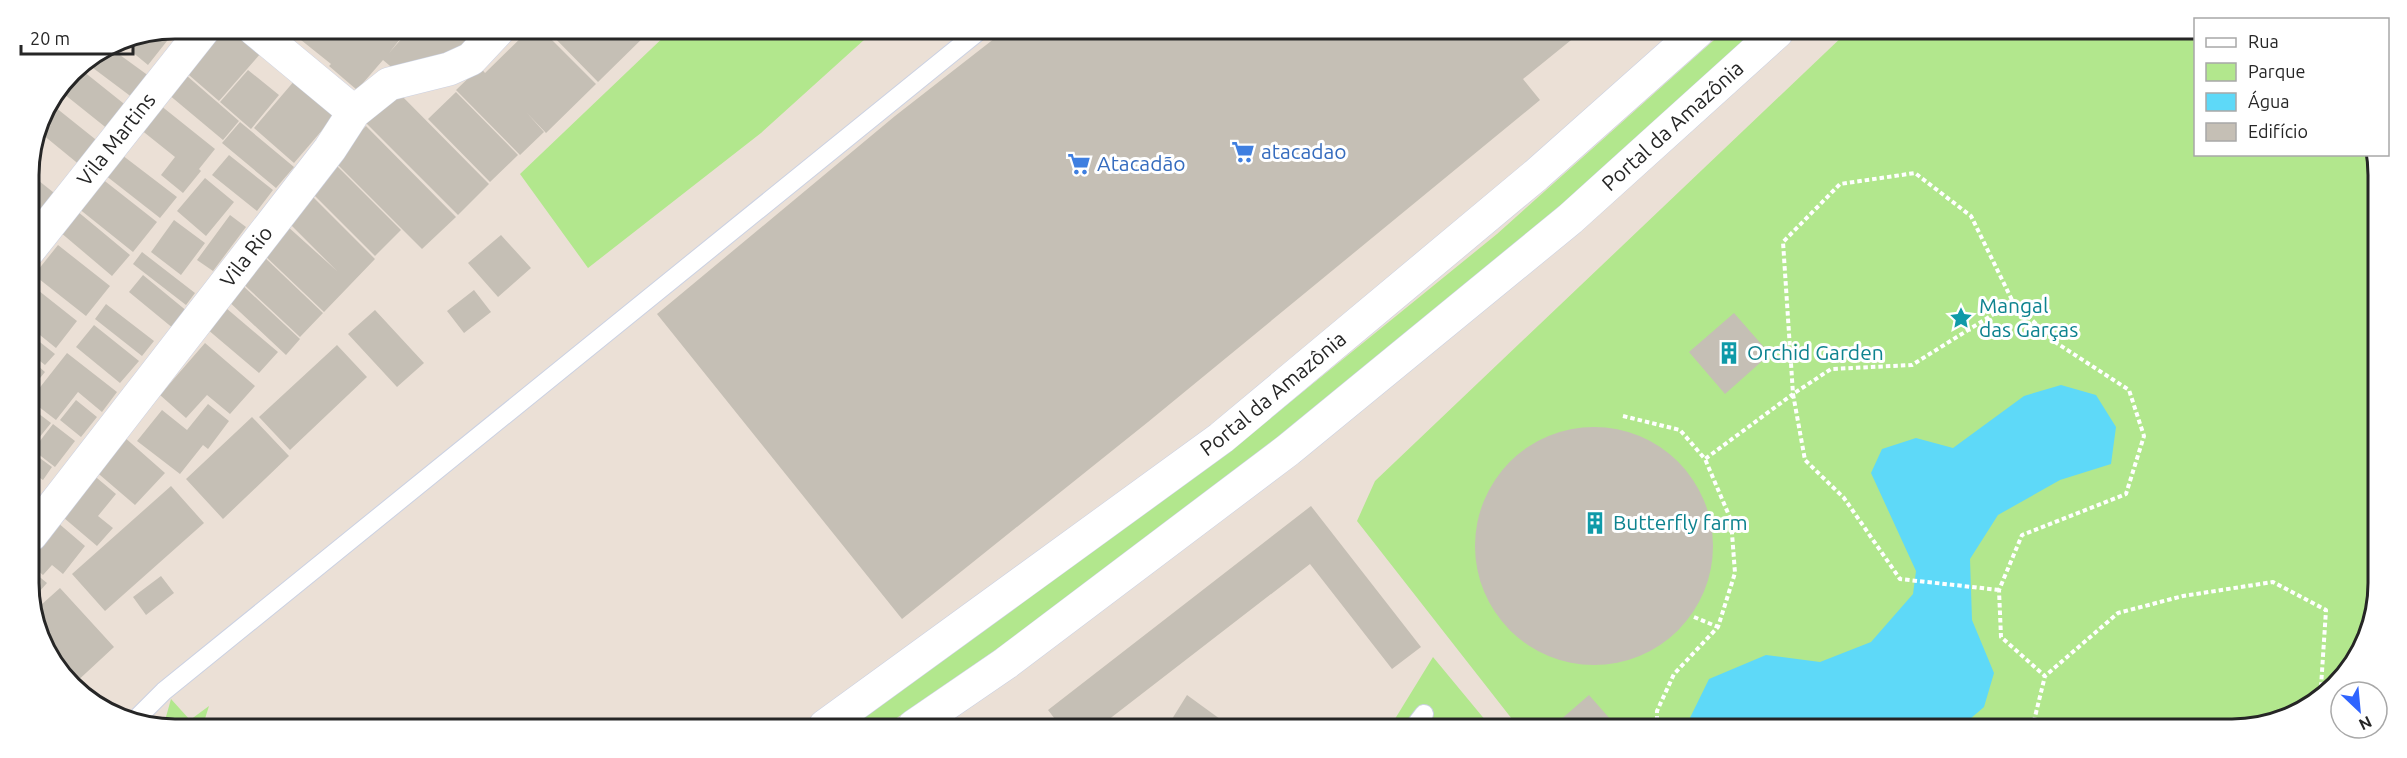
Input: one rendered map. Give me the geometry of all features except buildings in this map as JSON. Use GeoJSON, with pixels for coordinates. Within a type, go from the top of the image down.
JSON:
{"type":"FeatureCollection","features":[{"type":"Feature","properties":{"kind":"street","name":"Vila Martins"},"geometry":{"type":"LineString","coordinates":[[39,237],[195,39]]}},
{"type":"Feature","properties":{"kind":"street"},"geometry":{"type":"LineString","coordinates":[[266,39],[354,112]]}},
{"type":"Feature","properties":{"kind":"street","name":"Vila Rio"},"geometry":{"type":"LineString","coordinates":[[39,525],[330,149],[354,112],[389,84],[449,69],[471,59],[490,39]]}},
{"type":"Feature","properties":{"kind":"street","name":"Portal da Amazônia"},"geometry":{"type":"LineString","coordinates":[[835,719],[1221,438],[1536,175],[1689,39]]}},
{"type":"Feature","properties":{"kind":"street","name":"Portal da Amazônia"},"geometry":{"type":"LineString","coordinates":[[924,719],[1006,663],[1288,450],[1570,219],[1769,39]]}},
{"type":"Feature","properties":{"kind":"lane"},"geometry":{"type":"LineString","coordinates":[[141,714],[164,691],[970,39]]}},
{"type":"Feature","properties":{"kind":"path"},"geometry":{"type":"LineString","coordinates":[[1999,590],[1900,579],[1844,498],[1805,460],[1793,394],[1784,242],[1840,184],[1915,173],[1971,216],[2013,302],[2055,342],[2129,390],[2144,436],[2126,494],[2022,536],[1999,590],[2001,637],[2045,676]]}},
{"type":"Feature","properties":{"kind":"path"},"geometry":{"type":"LineString","coordinates":[[1706,459],[1793,394],[1831,369],[1912,365],[2013,302]]}},
{"type":"Feature","properties":{"kind":"path"},"geometry":{"type":"LineString","coordinates":[[1623,416],[1680,429],[1706,459],[1731,520],[1735,573],[1718,627],[1674,674],[1657,711],[1657,719]]}},
{"type":"Feature","properties":{"kind":"path"},"geometry":{"type":"LineString","coordinates":[[2034,719],[2045,676],[2118,613],[2183,596],[2273,582],[2326,610],[2321,686]]}},
{"type":"Feature","properties":{"kind":"path"},"geometry":{"type":"LineString","coordinates":[[1694,617],[1718,627]]}},
{"type":"Feature","properties":{"kind":"green space"},"geometry":{"type":"Polygon","coordinates":[[[662,39],[865,39],[761,133],[588,268],[520,174],[662,39]]]}},
{"type":"Feature","properties":{"kind":"green space"},"geometry":{"type":"Polygon","coordinates":[[[1715,39],[1757,39],[1507,263],[1029,627],[895,719],[862,719],[1241,442],[1497,234],[1715,39]]]}},
{"type":"Feature","properties":{"kind":"green space","name":"Mangal das Garças"},"geometry":{"type":"Polygon","coordinates":[[[1840,39],[2194,39],[2194,156],[2367,156],[2367,601],[2361,627],[2345,659],[2322,685],[2308,696],[2284,709],[2241,719],[1512,719],[1357,521],[1375,481],[1840,39]]]}},
{"type":"Feature","properties":{"kind":"green space"},"geometry":{"type":"Polygon","coordinates":[[[1433,657],[1484,719],[1395,719],[1433,657]]]}},
{"type":"Feature","properties":{"kind":"green space"},"geometry":{"type":"Polygon","coordinates":[[[171,699],[189,719],[175,719],[166,718],[171,699]]]}},
{"type":"Feature","properties":{"kind":"green space"},"geometry":{"type":"Polygon","coordinates":[[[209,706],[205,719],[191,719],[209,706]]]}},
{"type":"Feature","properties":{"kind":"water"},"geometry":{"type":"Polygon","coordinates":[[[2061,385],[2096,395],[2116,427],[2111,464],[2060,480],[1998,515],[1970,559],[1972,620],[1994,673],[1984,707],[1970,719],[1689,719],[1709,679],[1766,655],[1820,662],[1871,642],[1913,594],[1916,571],[1871,473],[1882,449],[1916,438],[1953,448],[2024,396],[2061,385]]]}},
{"type":"Feature","properties":{"kind":"place","name":"atacadao"},"geometry":{"type":"Point","coordinates":[1243,152]}},
{"type":"Feature","properties":{"kind":"place","name":"Atacadão"},"geometry":{"type":"Point","coordinates":[1079,164]}},
{"type":"Feature","properties":{"kind":"place","name":"Mangal das Garças"},"geometry":{"type":"Point","coordinates":[1961,318]}},
{"type":"Feature","properties":{"kind":"place","name":"Orchid Garden"},"geometry":{"type":"Point","coordinates":[1729,353]}},
{"type":"Feature","properties":{"kind":"place","name":"Butterfly farm"},"geometry":{"type":"Point","coordinates":[1595,523]}}]}
